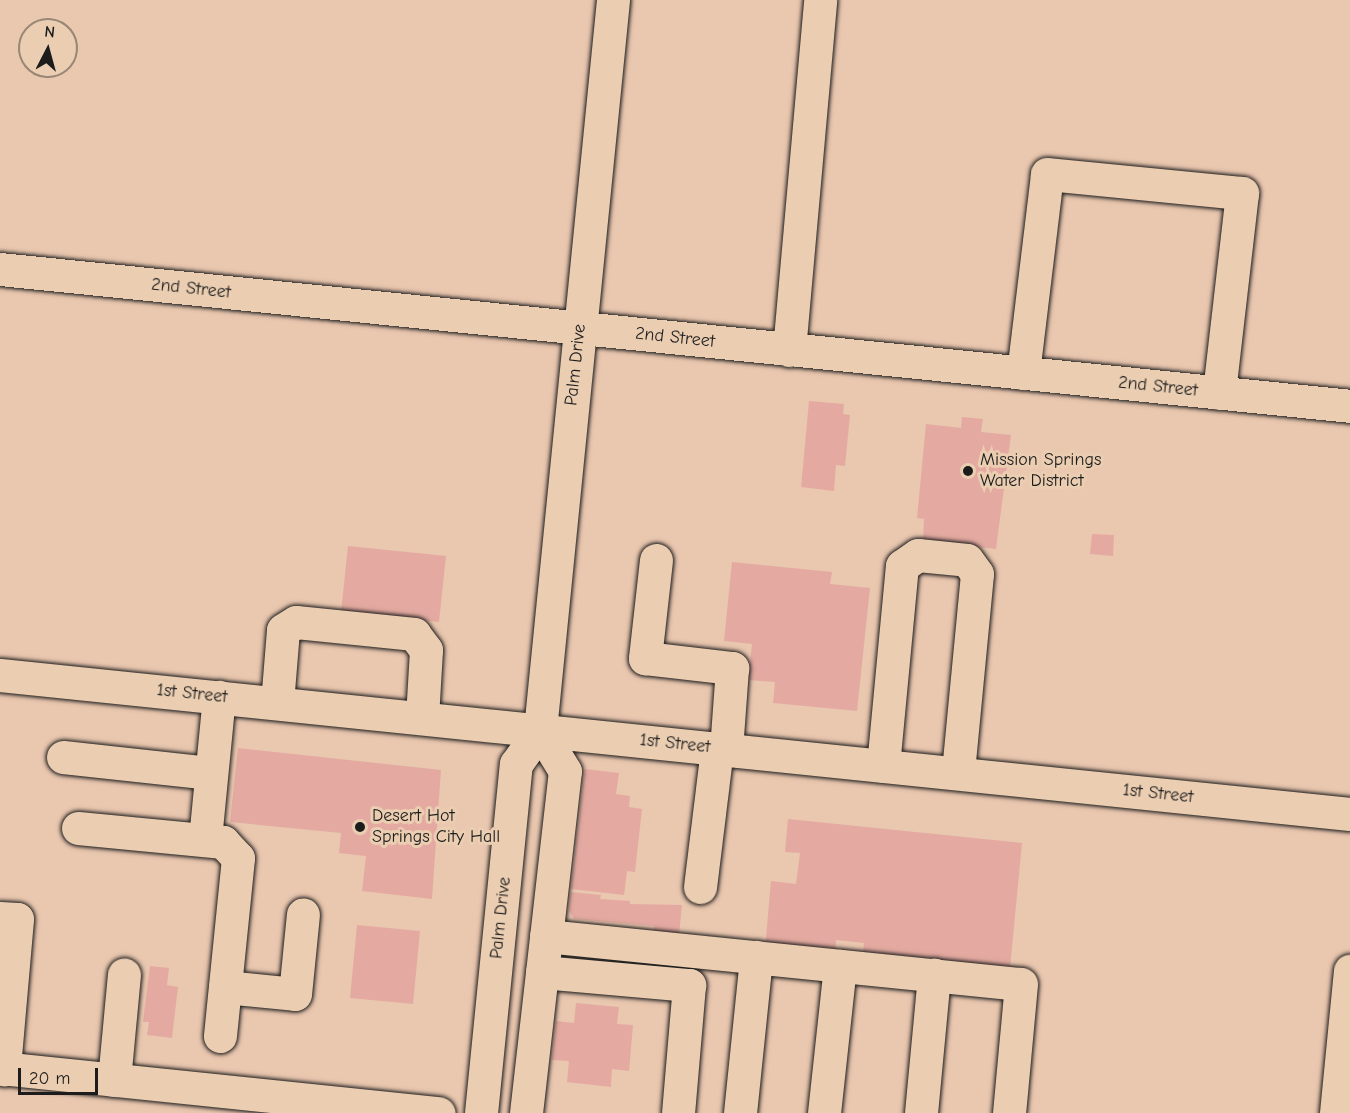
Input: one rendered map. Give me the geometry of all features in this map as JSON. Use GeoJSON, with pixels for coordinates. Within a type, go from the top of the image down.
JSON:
{"type":"FeatureCollection","features":[{"type":"Feature","properties":{"kind":"street","name":"Palm Drive"},"geometry":{"type":"LineString","coordinates":[[481,1113],[516,764],[540,729],[613,0]]}},
{"type":"Feature","properties":{"kind":"street"},"geometry":{"type":"LineString","coordinates":[[789,350],[820,0]]}},
{"type":"Feature","properties":{"kind":"street"},"geometry":{"type":"LineString","coordinates":[[1023,373],[1047,174],[1242,193],[1219,393]]}},
{"type":"Feature","properties":{"kind":"street","name":"2nd Street"},"geometry":{"type":"LineString","coordinates":[[0,269],[1350,406]]}},
{"type":"Feature","properties":{"kind":"street"},"geometry":{"type":"LineString","coordinates":[[884,766],[902,566],[918,555],[967,560],[977,574],[958,774]]}},
{"type":"Feature","properties":{"kind":"street"},"geometry":{"type":"LineString","coordinates":[[656,560],[645,658],[732,668],[722,749],[700,887]]}},
{"type":"Feature","properties":{"kind":"street"},"geometry":{"type":"LineString","coordinates":[[277,703],[283,630],[296,622],[414,634],[426,651],[422,718]]}},
{"type":"Feature","properties":{"kind":"street","name":"1st Street"},"geometry":{"type":"LineString","coordinates":[[0,675],[1350,814]]}},
{"type":"Feature","properties":{"kind":"street"},"geometry":{"type":"LineString","coordinates":[[205,839],[219,697]]}},
{"type":"Feature","properties":{"kind":"street"},"geometry":{"type":"LineString","coordinates":[[526,1113],[565,771],[540,729]]}},
{"type":"Feature","properties":{"kind":"street"},"geometry":{"type":"LineString","coordinates":[[63,757],[211,773]]}},
{"type":"Feature","properties":{"kind":"street"},"geometry":{"type":"LineString","coordinates":[[78,828],[223,842],[237,858],[220,1036]]}},
{"type":"Feature","properties":{"kind":"street"},"geometry":{"type":"LineString","coordinates":[[225,987],[295,994],[303,914]]}},
{"type":"Feature","properties":{"kind":"street"},"geometry":{"type":"LineString","coordinates":[[0,918],[17,920],[2,1068],[439,1113]]}},
{"type":"Feature","properties":{"kind":"street"},"geometry":{"type":"LineString","coordinates":[[546,936],[1021,984],[1009,1113]]}},
{"type":"Feature","properties":{"kind":"street"},"geometry":{"type":"LineString","coordinates":[[740,1113],[756,957]]}},
{"type":"Feature","properties":{"kind":"street"},"geometry":{"type":"LineString","coordinates":[[824,1113],[840,966]]}},
{"type":"Feature","properties":{"kind":"street"},"geometry":{"type":"LineString","coordinates":[[1336,1113],[1350,971]]}},
{"type":"Feature","properties":{"kind":"street"},"geometry":{"type":"LineString","coordinates":[[542,972],[689,985],[678,1113]]}},
{"type":"Feature","properties":{"kind":"street"},"geometry":{"type":"LineString","coordinates":[[114,1080],[124,974]]}},
{"type":"Feature","properties":{"kind":"street"},"geometry":{"type":"LineString","coordinates":[[921,1113],[934,975]]}},
{"type":"Feature","properties":{"kind":"building"},"geometry":{"type":"Polygon","coordinates":[[[809,401],[844,404],[843,414],[850,415],[845,466],[836,465],[834,491],[801,487],[809,401]]]}},
{"type":"Feature","properties":{"kind":"building"},"geometry":{"type":"Polygon","coordinates":[[[962,417],[983,419],[981,432],[1011,435],[996,549],[923,541],[924,519],[917,518],[926,424],[961,428],[962,417]]]}},
{"type":"Feature","properties":{"kind":"building"},"geometry":{"type":"Polygon","coordinates":[[[1092,534],[1114,535],[1113,556],[1090,554],[1092,534]]]}},
{"type":"Feature","properties":{"kind":"building"},"geometry":{"type":"Polygon","coordinates":[[[348,546],[446,556],[439,622],[341,612],[348,546]]]}},
{"type":"Feature","properties":{"kind":"building"},"geometry":{"type":"Polygon","coordinates":[[[732,562],[832,572],[830,584],[870,588],[857,711],[773,703],[775,682],[748,680],[752,644],[724,641],[732,562]]]}},
{"type":"Feature","properties":{"kind":"building","name":"Desert Hot Springs City Hall"},"geometry":{"type":"Polygon","coordinates":[[[238,748],[441,770],[432,899],[362,891],[366,856],[339,853],[341,833],[230,822],[238,748]]]}},
{"type":"Feature","properties":{"kind":"building"},"geometry":{"type":"Polygon","coordinates":[[[585,769],[619,773],[616,794],[630,796],[629,807],[642,809],[635,872],[627,871],[624,895],[571,889],[585,769]]]}},
{"type":"Feature","properties":{"kind":"building"},"geometry":{"type":"Polygon","coordinates":[[[788,819],[1022,843],[1010,968],[863,953],[864,943],[836,940],[835,956],[765,949],[771,881],[796,884],[800,853],[785,852],[788,819]]]}},
{"type":"Feature","properties":{"kind":"building"},"geometry":{"type":"Polygon","coordinates":[[[571,892],[601,895],[600,899],[630,901],[630,904],[682,905],[679,935],[653,933],[654,926],[574,919],[569,911],[571,892]]]}},
{"type":"Feature","properties":{"kind":"building"},"geometry":{"type":"Polygon","coordinates":[[[357,925],[420,931],[413,1004],[350,998],[357,925]]]}},
{"type":"Feature","properties":{"kind":"building"},"geometry":{"type":"Polygon","coordinates":[[[150,966],[169,968],[167,985],[178,987],[172,1038],[147,1035],[149,1022],[143,1022],[150,966]]]}},
{"type":"Feature","properties":{"kind":"building"},"geometry":{"type":"Polygon","coordinates":[[[576,1003],[619,1007],[617,1024],[633,1025],[629,1071],[612,1069],[611,1087],[567,1082],[569,1061],[552,1060],[556,1021],[574,1023],[576,1003]]]}},
{"type":"Feature","properties":{"kind":"place","name":"Mission Springs Water District"},"geometry":{"type":"Point","coordinates":[968,471]}},
{"type":"Feature","properties":{"kind":"place","name":"Desert Hot Springs City Hall"},"geometry":{"type":"Point","coordinates":[360,827]}}]}
